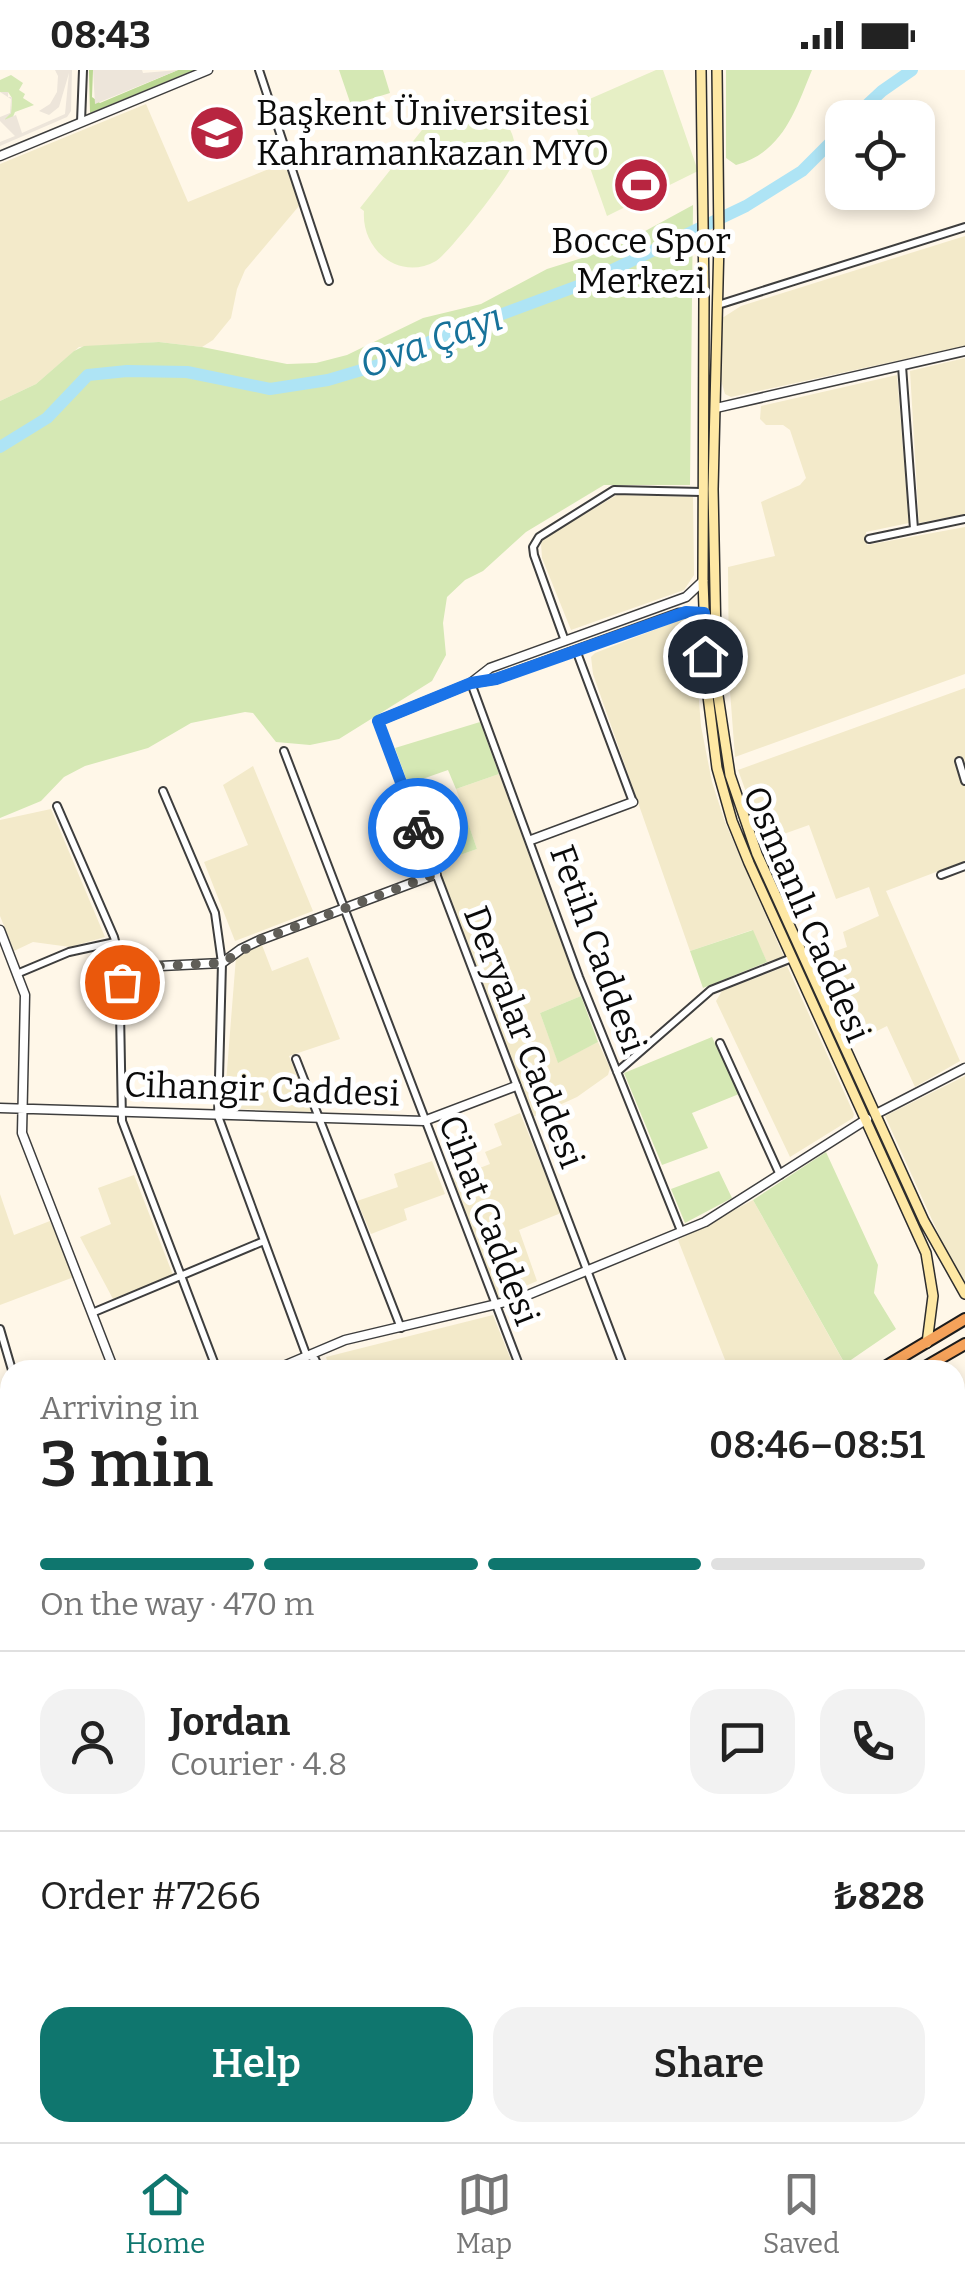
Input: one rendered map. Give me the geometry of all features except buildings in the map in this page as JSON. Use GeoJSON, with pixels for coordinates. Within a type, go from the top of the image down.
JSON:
{"type":"FeatureCollection","features":[{"type":"Feature","properties":{"kind":"highway"},"geometry":{"type":"LineString","coordinates":[[897,1360],[965,1319]]}},
{"type":"Feature","properties":{"kind":"highway"},"geometry":{"type":"LineString","coordinates":[[940,1360],[964,1348]]}},
{"type":"Feature","properties":{"kind":"main road","name":"Osmanlı Caddesi"},"geometry":{"type":"LineString","coordinates":[[700,70],[703,581],[709,715],[718,768],[740,841],[792,958],[965,1294]]}},
{"type":"Feature","properties":{"kind":"main road","name":"Osmanlı Caddesi"},"geometry":{"type":"LineString","coordinates":[[717,70],[718,704],[728,764],[757,854],[871,1116],[930,1264],[933,1296],[927,1342]]}},
{"type":"Feature","properties":{"kind":"street"},"geometry":{"type":"LineString","coordinates":[[81,123],[83,70]]}},
{"type":"Feature","properties":{"kind":"street"},"geometry":{"type":"LineString","coordinates":[[0,156],[208,70]]}},
{"type":"Feature","properties":{"kind":"street"},"geometry":{"type":"LineString","coordinates":[[258,70],[329,281]]}},
{"type":"Feature","properties":{"kind":"street"},"geometry":{"type":"LineString","coordinates":[[715,306],[965,227]]}},
{"type":"Feature","properties":{"kind":"street"},"geometry":{"type":"LineString","coordinates":[[716,408],[965,351]]}},
{"type":"Feature","properties":{"kind":"street"},"geometry":{"type":"LineString","coordinates":[[902,366],[914,529]]}},
{"type":"Feature","properties":{"kind":"street"},"geometry":{"type":"LineString","coordinates":[[565,641],[534,555],[538,536],[614,490],[702,492]]}},
{"type":"Feature","properties":{"kind":"street"},"geometry":{"type":"LineString","coordinates":[[869,538],[965,519]]}},
{"type":"Feature","properties":{"kind":"street"},"geometry":{"type":"LineString","coordinates":[[471,683],[490,668],[686,597],[703,581]]}},
{"type":"Feature","properties":{"kind":"street"},"geometry":{"type":"LineString","coordinates":[[378,721],[471,683],[496,679],[678,614],[704,613]]}},
{"type":"Feature","properties":{"kind":"street"},"geometry":{"type":"LineString","coordinates":[[531,840],[632,802],[576,650]]}},
{"type":"Feature","properties":{"kind":"street","name":"Fetih Caddesi"},"geometry":{"type":"LineString","coordinates":[[471,683],[579,977],[681,1232]]}},
{"type":"Feature","properties":{"kind":"street","name":"Deryalar Caddesi"},"geometry":{"type":"LineString","coordinates":[[378,721],[620,1360]]}},
{"type":"Feature","properties":{"kind":"street","name":"Cihat Caddesi"},"geometry":{"type":"LineString","coordinates":[[284,752],[516,1360]]}},
{"type":"Feature","properties":{"kind":"street"},"geometry":{"type":"LineString","coordinates":[[960,760],[965,781]]}},
{"type":"Feature","properties":{"kind":"street"},"geometry":{"type":"LineString","coordinates":[[163,791],[215,913],[222,963],[218,1116],[306,1354],[315,1360]]}},
{"type":"Feature","properties":{"kind":"street"},"geometry":{"type":"LineString","coordinates":[[57,806],[115,942],[120,968],[121,1112],[132,1151],[212,1360]]}},
{"type":"Feature","properties":{"kind":"street"},"geometry":{"type":"LineString","coordinates":[[941,875],[965,866]]}},
{"type":"Feature","properties":{"kind":"street"},"geometry":{"type":"LineString","coordinates":[[120,968],[222,963],[250,944],[436,874]]}},
{"type":"Feature","properties":{"kind":"street"},"geometry":{"type":"LineString","coordinates":[[0,930],[25,995],[21,1109],[25,1144],[110,1360]]}},
{"type":"Feature","properties":{"kind":"street"},"geometry":{"type":"LineString","coordinates":[[19,973],[69,952],[115,942]]}},
{"type":"Feature","properties":{"kind":"street"},"geometry":{"type":"LineString","coordinates":[[617,1072],[710,990],[792,958]]}},
{"type":"Feature","properties":{"kind":"street"},"geometry":{"type":"LineString","coordinates":[[720,1043],[780,1174]]}},
{"type":"Feature","properties":{"kind":"street"},"geometry":{"type":"LineString","coordinates":[[296,1059],[401,1328]]}},
{"type":"Feature","properties":{"kind":"street"},"geometry":{"type":"LineString","coordinates":[[294,1360],[345,1340],[534,1294],[681,1232],[724,1212],[871,1116],[965,1068]]}},
{"type":"Feature","properties":{"kind":"street","name":"Cihangir Caddesi"},"geometry":{"type":"LineString","coordinates":[[0,1108],[424,1121],[516,1086]]}},
{"type":"Feature","properties":{"kind":"street"},"geometry":{"type":"LineString","coordinates":[[92,1313],[264,1241]]}},
{"type":"Feature","properties":{"kind":"street"},"geometry":{"type":"LineString","coordinates":[[0,1329],[9,1360]]}},
{"type":"Feature","properties":{"kind":"shaded area"},"geometry":{"type":"Polygon","coordinates":[[[55,70],[72,70],[71,111],[67,117],[0,146],[0,142],[15,136],[0,121],[0,117],[10,113],[11,99],[0,92],[8,92],[8,97],[12,97],[11,113],[4,120],[16,115],[22,133],[65,114],[69,73],[59,107],[49,115],[39,111],[50,104],[57,92],[55,70]]]}},
{"type":"Feature","properties":{"kind":"shaded area"},"geometry":{"type":"Polygon","coordinates":[[[93,70],[143,73],[178,70],[95,104],[93,70]]]}},
{"type":"Feature","properties":{"kind":"shaded area"},"geometry":{"type":"Polygon","coordinates":[[[146,104],[188,202],[286,162],[299,206],[245,270],[231,318],[213,340],[202,347],[159,342],[79,347],[36,384],[0,401],[0,164],[146,104]]]}},
{"type":"Feature","properties":{"kind":"shaded area"},"geometry":{"type":"Polygon","coordinates":[[[965,236],[965,346],[731,397],[725,394],[718,370],[719,320],[741,306],[965,236]]]}},
{"type":"Feature","properties":{"kind":"shaded area"},"geometry":{"type":"Polygon","coordinates":[[[965,358],[965,514],[919,523],[910,371],[965,358]]]}},
{"type":"Feature","properties":{"kind":"shaded area"},"geometry":{"type":"Polygon","coordinates":[[[897,375],[909,523],[866,532],[867,545],[965,527],[965,674],[735,757],[729,678],[728,567],[775,556],[761,502],[800,485],[806,478],[790,430],[783,425],[766,425],[760,419],[761,406],[897,375]]]}},
{"type":"Feature","properties":{"kind":"shaded area"},"geometry":{"type":"Polygon","coordinates":[[[617,495],[693,497],[694,575],[684,590],[571,630],[542,558],[541,543],[617,495]]]}},
{"type":"Feature","properties":{"kind":"shaded area"},"geometry":{"type":"Polygon","coordinates":[[[685,618],[693,627],[701,726],[712,782],[725,822],[784,957],[767,962],[752,930],[690,951],[593,674],[591,657],[595,653],[685,618]]]}},
{"type":"Feature","properties":{"kind":"shaded area"},"geometry":{"type":"Polygon","coordinates":[[[965,688],[965,861],[886,891],[960,1061],[915,1087],[887,1026],[851,1044],[813,959],[847,947],[843,932],[879,916],[869,887],[836,899],[809,825],[764,841],[738,770],[965,688]]]}},
{"type":"Feature","properties":{"kind":"shaded area"},"geometry":{"type":"Polygon","coordinates":[[[253,766],[313,911],[235,941],[204,862],[248,845],[223,785],[253,766]]]}},
{"type":"Feature","properties":{"kind":"shaded area"},"geometry":{"type":"Polygon","coordinates":[[[499,774],[581,996],[540,1013],[558,1062],[598,1042],[610,1068],[608,1075],[577,1097],[533,1117],[437,863],[477,849],[456,789],[499,774]]]}},
{"type":"Feature","properties":{"kind":"shaded area"},"geometry":{"type":"Polygon","coordinates":[[[51,809],[105,937],[70,947],[33,942],[14,951],[0,916],[0,820],[51,809]]]}},
{"type":"Feature","properties":{"kind":"shaded area"},"geometry":{"type":"Polygon","coordinates":[[[262,945],[272,971],[308,957],[340,1039],[289,1056],[312,1112],[224,1108],[236,957],[262,945]]]}},
{"type":"Feature","properties":{"kind":"shaded area"},"geometry":{"type":"Polygon","coordinates":[[[787,966],[854,1114],[790,1157],[716,1001],[722,991],[787,966]]]}},
{"type":"Feature","properties":{"kind":"shaded area"},"geometry":{"type":"Polygon","coordinates":[[[965,1076],[965,1283],[953,1266],[885,1116],[965,1076]]]}},
{"type":"Feature","properties":{"kind":"shaded area"},"geometry":{"type":"Polygon","coordinates":[[[520,1113],[561,1213],[519,1230],[537,1281],[498,1298],[451,1179],[490,1164],[485,1152],[502,1145],[494,1124],[520,1113]]]}},
{"type":"Feature","properties":{"kind":"shaded area"},"geometry":{"type":"Polygon","coordinates":[[[432,1161],[445,1194],[404,1209],[407,1220],[371,1234],[357,1201],[398,1187],[394,1174],[432,1161]]]}},
{"type":"Feature","properties":{"kind":"shaded area"},"geometry":{"type":"Polygon","coordinates":[[[134,1175],[173,1275],[113,1299],[80,1237],[111,1224],[98,1188],[134,1175]]]}},
{"type":"Feature","properties":{"kind":"shaded area"},"geometry":{"type":"Polygon","coordinates":[[[0,1194],[14,1235],[50,1221],[74,1277],[0,1305],[0,1194]]]}},
{"type":"Feature","properties":{"kind":"shaded area"},"geometry":{"type":"Polygon","coordinates":[[[753,1200],[843,1360],[725,1360],[678,1240],[753,1200]]]}},
{"type":"Feature","properties":{"kind":"shaded area"},"geometry":{"type":"Polygon","coordinates":[[[493,1315],[511,1360],[327,1360],[326,1357],[493,1315]]]}},
{"type":"Feature","properties":{"kind":"green space"},"geometry":{"type":"Polygon","coordinates":[[[89,70],[93,70],[92,97],[100,103],[178,70],[194,70],[90,113],[89,70]]]}},
{"type":"Feature","properties":{"kind":"green space"},"geometry":{"type":"Polygon","coordinates":[[[339,70],[383,70],[390,93],[351,105],[339,70]]]}},
{"type":"Feature","properties":{"kind":"green space"},"geometry":{"type":"Polygon","coordinates":[[[663,70],[698,171],[607,216],[569,108],[663,70]]]}},
{"type":"Feature","properties":{"kind":"green space"},"geometry":{"type":"Polygon","coordinates":[[[726,70],[812,70],[793,115],[776,140],[752,159],[736,165],[726,158],[726,70]]]}},
{"type":"Feature","properties":{"kind":"green space"},"geometry":{"type":"Polygon","coordinates":[[[11,75],[23,83],[19,90],[25,94],[23,98],[34,105],[15,112],[12,119],[5,121],[4,117],[11,113],[12,98],[8,92],[0,92],[0,80],[11,75]]]}},
{"type":"Feature","properties":{"kind":"green space"},"geometry":{"type":"Polygon","coordinates":[[[449,96],[487,108],[501,117],[514,139],[513,163],[442,256],[422,266],[396,264],[376,249],[360,208],[449,96]]]}},
{"type":"Feature","properties":{"kind":"green space"},"geometry":{"type":"Polygon","coordinates":[[[693,205],[690,485],[604,485],[526,532],[447,597],[443,623],[446,655],[432,681],[339,739],[310,745],[276,742],[253,713],[245,712],[191,723],[148,748],[85,766],[64,777],[41,801],[0,818],[0,401],[36,384],[84,346],[159,342],[287,364],[316,363],[347,355],[423,318],[481,304],[547,269],[614,248],[693,205]]]}},
{"type":"Feature","properties":{"kind":"green space"},"geometry":{"type":"Polygon","coordinates":[[[480,722],[499,774],[456,789],[448,770],[408,784],[395,748],[480,722]]]}},
{"type":"Feature","properties":{"kind":"green space"},"geometry":{"type":"Polygon","coordinates":[[[467,820],[477,849],[437,863],[427,835],[467,820]]]}},
{"type":"Feature","properties":{"kind":"green space"},"geometry":{"type":"Polygon","coordinates":[[[753,930],[767,962],[703,988],[690,951],[753,930]]]}},
{"type":"Feature","properties":{"kind":"green space"},"geometry":{"type":"Polygon","coordinates":[[[581,996],[598,1042],[558,1063],[540,1013],[581,996]]]}},
{"type":"Feature","properties":{"kind":"green space"},"geometry":{"type":"Polygon","coordinates":[[[712,1037],[739,1094],[692,1113],[708,1148],[662,1165],[624,1073],[712,1037]]]}},
{"type":"Feature","properties":{"kind":"green space"},"geometry":{"type":"Polygon","coordinates":[[[826,1152],[878,1265],[874,1293],[896,1329],[851,1360],[843,1360],[753,1200],[826,1152]]]}},
{"type":"Feature","properties":{"kind":"green space"},"geometry":{"type":"Polygon","coordinates":[[[719,1171],[732,1198],[685,1223],[671,1189],[719,1171]]]}},
{"type":"Feature","properties":{"kind":"waterway","name":"Ova Çayı"},"geometry":{"type":"LineString","coordinates":[[872,100],[912,70]]}},
{"type":"Feature","properties":{"kind":"waterway","name":"Ova Çayı"},"geometry":{"type":"LineString","coordinates":[[0,447],[47,418],[88,375],[187,372],[270,389],[328,380],[385,363],[438,338],[583,284],[746,206],[802,171],[825,148]]}},
{"type":"Feature","properties":{"kind":"way so far"},"geometry":{"type":"LineString","coordinates":[[122,982],[120,968],[222,963],[260,940],[436,874],[418,828]]}},
{"type":"Feature","properties":{"kind":"place","name":"Başkent Üniversitesi Kahramankazan MYO"},"geometry":{"type":"Point","coordinates":[217,133]}},
{"type":"Feature","properties":{"kind":"place","name":"Bocce Spor Merkezi"},"geometry":{"type":"Point","coordinates":[641,185]}},
{"type":"Feature","properties":{"kind":"route"},"geometry":{"type":"LineString","coordinates":[[418,828],[378,721],[471,683],[496,679],[686,612],[704,613],[705,656]]}}]}
